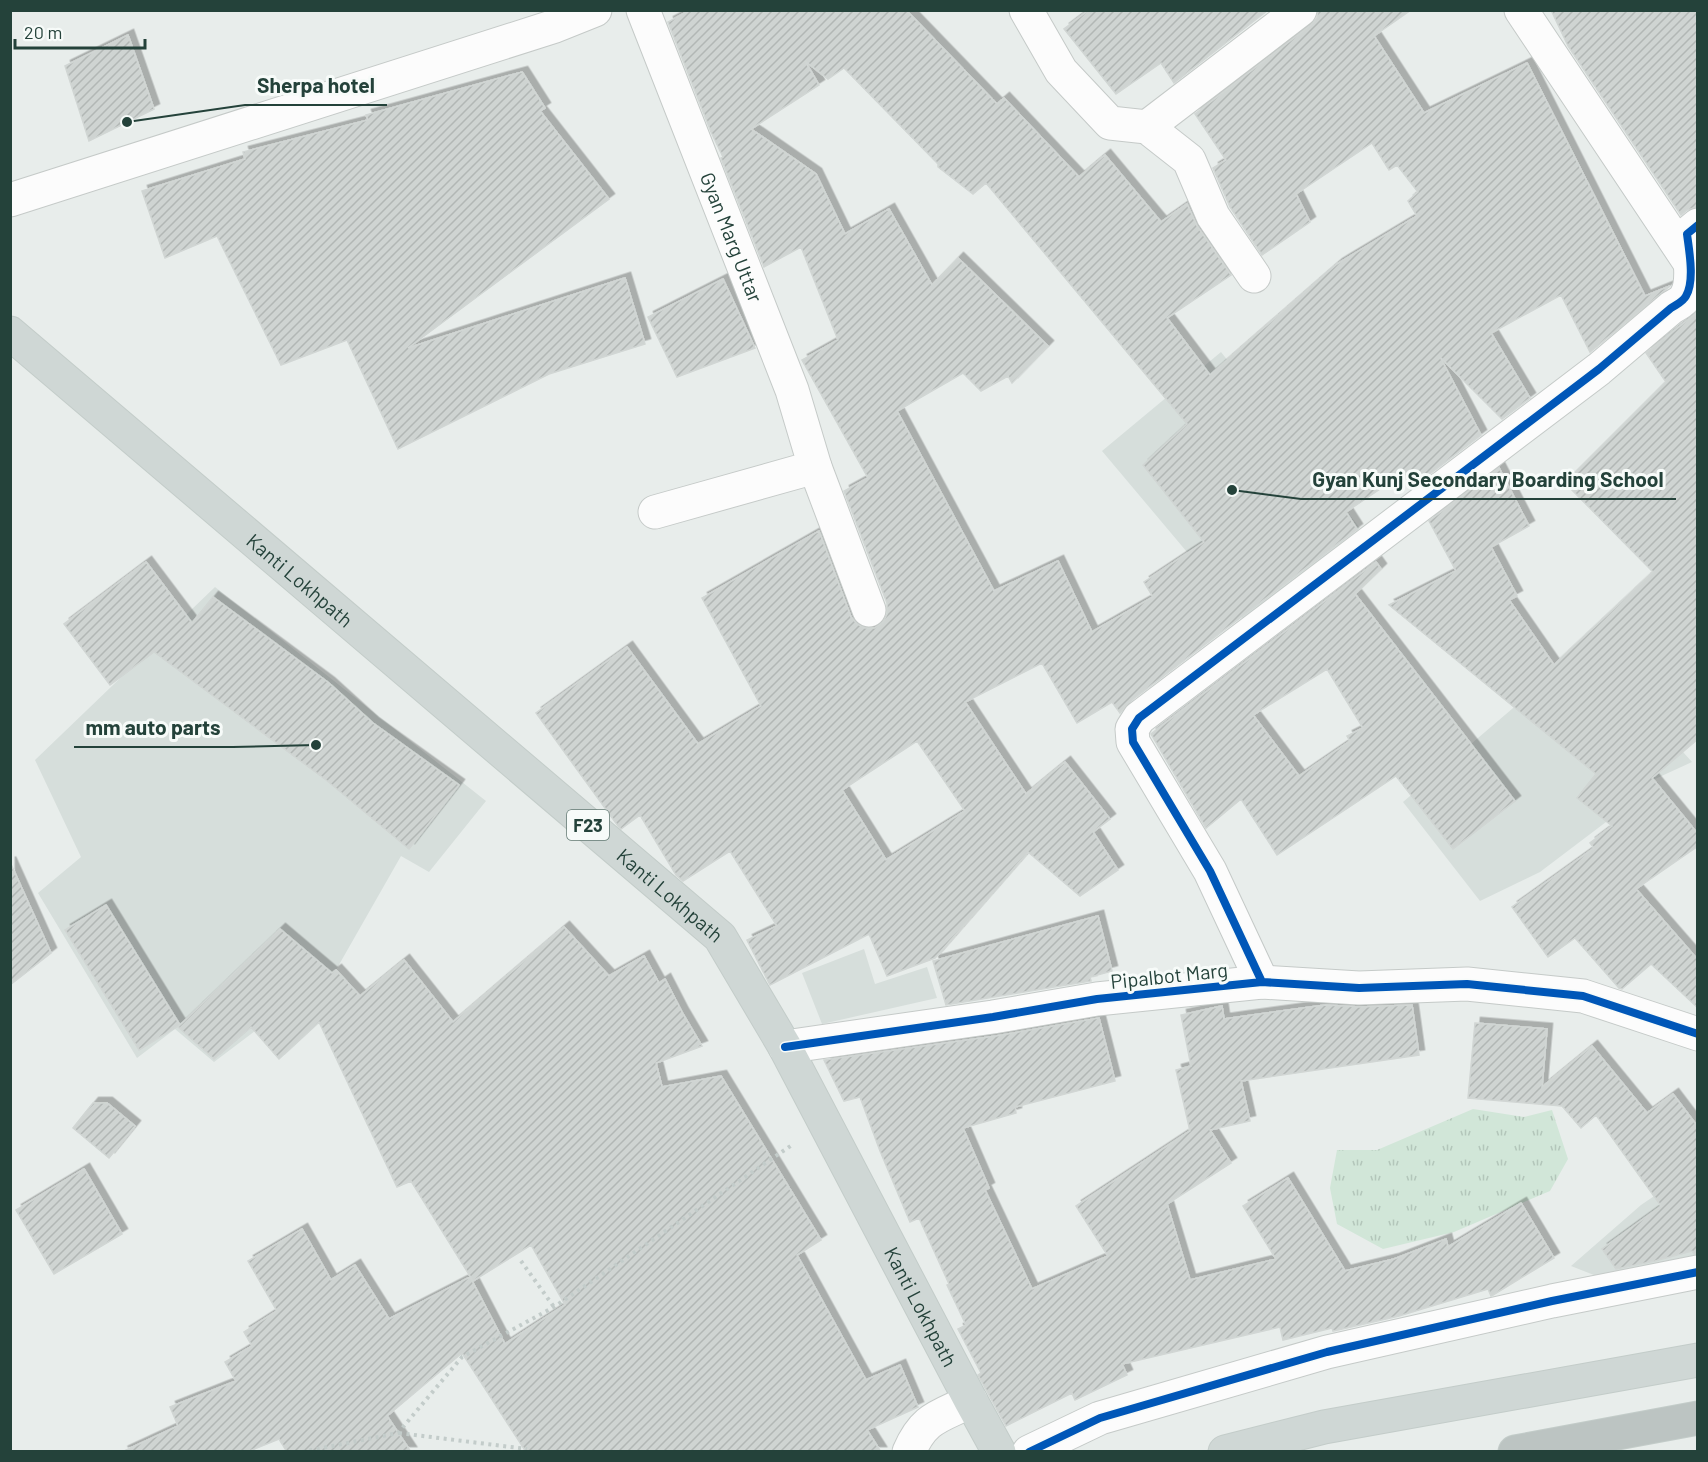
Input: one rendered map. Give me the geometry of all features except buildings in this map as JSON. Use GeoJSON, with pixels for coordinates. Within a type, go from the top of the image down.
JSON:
{"type":"FeatureCollection","features":[{"type":"Feature","properties":{"kind":"highway"},"geometry":{"type":"LineString","coordinates":[[1515,1452],[1698,1418]]}},
{"type":"Feature","properties":{"kind":"main road","name":"Kanti Lokhpath"},"geometry":{"type":"LineString","coordinates":[[10,333],[720,937],[785,1047],[999,1452]]}},
{"type":"Feature","properties":{"kind":"main road"},"geometry":{"type":"LineString","coordinates":[[1225,1452],[1324,1427],[1698,1360]]}},
{"type":"Feature","properties":{"kind":"street"},"geometry":{"type":"LineString","coordinates":[[10,200],[555,26],[595,10]]}},
{"type":"Feature","properties":{"kind":"street","name":"Gyan Marg Uttar"},"geometry":{"type":"LineString","coordinates":[[643,10],[792,390],[814,467],[869,610]]}},
{"type":"Feature","properties":{"kind":"street"},"geometry":{"type":"LineString","coordinates":[[1026,10],[1062,71],[1110,123],[1147,127],[1189,160],[1213,216],[1254,276]]}},
{"type":"Feature","properties":{"kind":"street"},"geometry":{"type":"LineString","coordinates":[[1147,127],[1300,10]]}},
{"type":"Feature","properties":{"kind":"street"},"geometry":{"type":"LineString","coordinates":[[1521,10],[1691,264]]}},
{"type":"Feature","properties":{"kind":"street"},"geometry":{"type":"LineString","coordinates":[[1262,982],[1210,870],[1133,742],[1132,729],[1139,718],[1599,369],[1680,302],[1688,294],[1691,264],[1687,234],[1698,225]]}},
{"type":"Feature","properties":{"kind":"street"},"geometry":{"type":"LineString","coordinates":[[655,512],[814,467]]}},
{"type":"Feature","properties":{"kind":"street","name":"Pipalbot Marg"},"geometry":{"type":"LineString","coordinates":[[785,1047],[982,1019],[1097,999],[1262,982],[1359,988],[1467,984],[1583,996],[1698,1034]]}},
{"type":"Feature","properties":{"kind":"street"},"geometry":{"type":"LineString","coordinates":[[1029,1452],[1100,1418],[1327,1352],[1552,1301],[1698,1272]]}},
{"type":"Feature","properties":{"kind":"street"},"geometry":{"type":"LineString","coordinates":[[909,1452],[916,1436],[926,1423],[971,1401]]}},
{"type":"Feature","properties":{"kind":"path"},"geometry":{"type":"LineString","coordinates":[[398,1433],[462,1358],[554,1307],[825,1123]]}},
{"type":"Feature","properties":{"kind":"path"},"geometry":{"type":"LineString","coordinates":[[521,1261],[554,1307]]}},
{"type":"Feature","properties":{"kind":"path"},"geometry":{"type":"LineString","coordinates":[[302,1452],[398,1433],[527,1449]]}},
{"type":"Feature","properties":{"kind":"shaded area"},"geometry":{"type":"Polygon","coordinates":[[[1221,352],[1360,528],[1245,621],[1102,451],[1221,352]]]}},
{"type":"Feature","properties":{"kind":"shaded area"},"geometry":{"type":"Polygon","coordinates":[[[215,587],[486,801],[429,872],[401,856],[336,970],[214,1062],[175,1029],[137,1058],[38,893],[81,857],[35,760],[215,587]]]}},
{"type":"Feature","properties":{"kind":"shaded area"},"geometry":{"type":"Polygon","coordinates":[[[1587,645],[1692,762],[1655,779],[1606,822],[1540,872],[1480,901],[1403,802],[1587,645]]]}},
{"type":"Feature","properties":{"kind":"shaded area"},"geometry":{"type":"Polygon","coordinates":[[[864,949],[875,984],[927,967],[937,998],[822,1024],[802,973],[864,949]]]}},
{"type":"Feature","properties":{"kind":"shaded area"},"geometry":{"type":"Polygon","coordinates":[[[1697,1167],[1697,1270],[1632,1290],[1571,1266],[1641,1205],[1697,1167]]]}},
{"type":"Feature","properties":{"kind":"green space"},"geometry":{"type":"Polygon","coordinates":[[[1473,1109],[1524,1117],[1552,1110],[1568,1159],[1550,1191],[1454,1232],[1383,1249],[1337,1224],[1330,1188],[1337,1150],[1377,1150],[1473,1109]]]}},
{"type":"Feature","properties":{"kind":"cycle path"},"geometry":{"type":"LineString","coordinates":[[1262,982],[1210,871],[1133,742],[1132,729],[1139,718],[1599,369],[1682,301],[1689,290],[1690,282],[1691,265],[1687,234],[1698,225]]}},
{"type":"Feature","properties":{"kind":"cycle path"},"geometry":{"type":"LineString","coordinates":[[785,1047],[993,1017],[1097,999],[1262,982],[1359,988],[1467,984],[1583,996],[1698,1034]]}},
{"type":"Feature","properties":{"kind":"cycle path"},"geometry":{"type":"LineString","coordinates":[[1029,1452],[1100,1418],[1327,1352],[1552,1301],[1698,1272]]}},
{"type":"Feature","properties":{"kind":"place","name":"Sherpa hotel"},"geometry":{"type":"Point","coordinates":[127,122]}},
{"type":"Feature","properties":{"kind":"place","name":"Gyan Kunj Secondary Boarding School"},"geometry":{"type":"Point","coordinates":[1232,490]}},
{"type":"Feature","properties":{"kind":"place","name":"mm auto parts"},"geometry":{"type":"Point","coordinates":[316,745]}}]}
